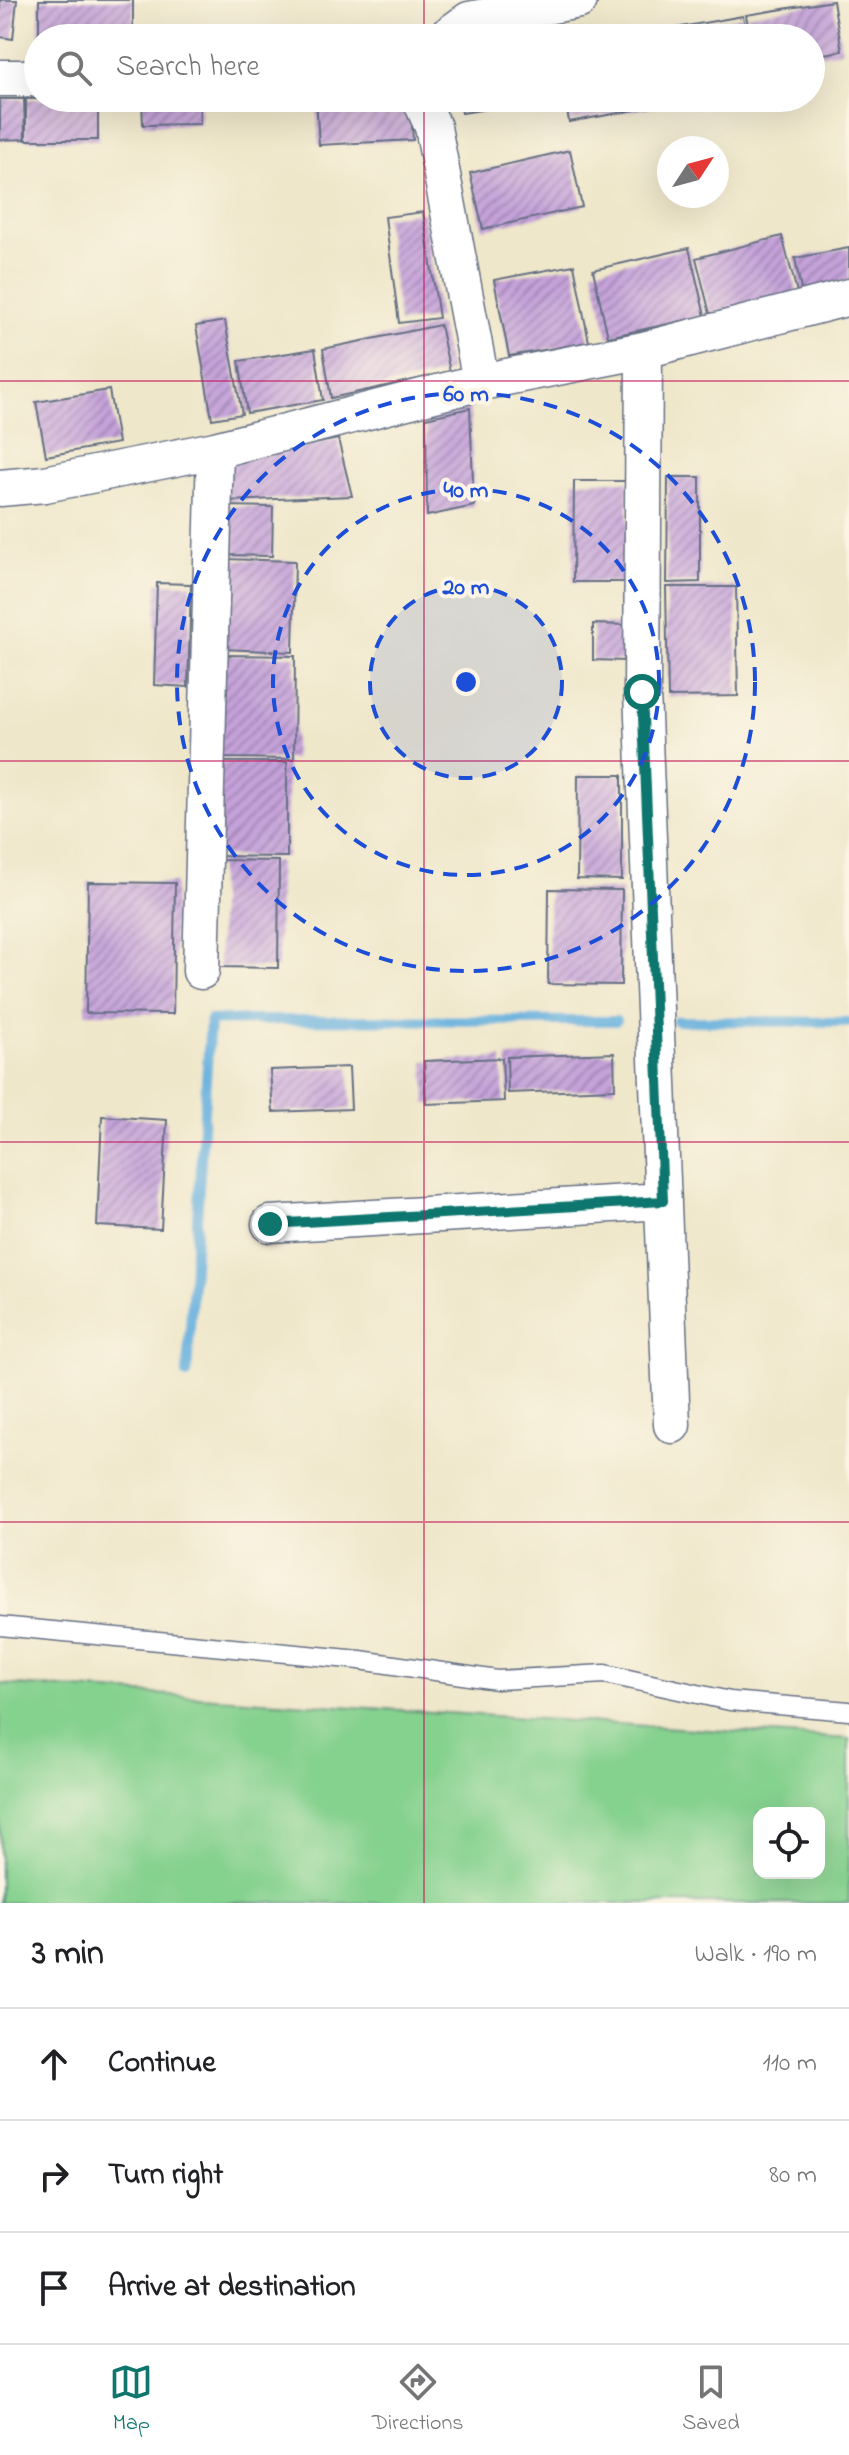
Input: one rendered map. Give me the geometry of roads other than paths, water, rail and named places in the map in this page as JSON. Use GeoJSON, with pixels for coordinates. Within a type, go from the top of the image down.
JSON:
{"type":"FeatureCollection","features":[{"type":"Feature","properties":{"kind":"street"},"geometry":{"type":"LineString","coordinates":[[463,24],[469,20],[579,0]]}},
{"type":"Feature","properties":{"kind":"street"},"geometry":{"type":"LineString","coordinates":[[0,78],[24,78]]}},
{"type":"Feature","properties":{"kind":"street"},"geometry":{"type":"LineString","coordinates":[[426,112],[433,127],[481,382]]}},
{"type":"Feature","properties":{"kind":"street"},"geometry":{"type":"LineString","coordinates":[[0,488],[45,484],[215,450],[481,382],[644,350],[849,297]]}},
{"type":"Feature","properties":{"kind":"street"},"geometry":{"type":"LineString","coordinates":[[644,350],[642,692],[672,1425]]}},
{"type":"Feature","properties":{"kind":"street"},"geometry":{"type":"LineString","coordinates":[[201,971],[215,450]]}},
{"type":"Feature","properties":{"kind":"street"},"geometry":{"type":"LineString","coordinates":[[270,1224],[663,1201]]}},
{"type":"Feature","properties":{"kind":"lane"},"geometry":{"type":"LineString","coordinates":[[0,1626],[360,1660],[497,1680],[605,1674],[730,1701],[849,1711]]}},
{"type":"Feature","properties":{"kind":"waterway"},"geometry":{"type":"LineString","coordinates":[[187,1374],[210,1020],[616,1021]]}},
{"type":"Feature","properties":{"kind":"waterway"},"geometry":{"type":"LineString","coordinates":[[677,1021],[849,1022]]}}]}
